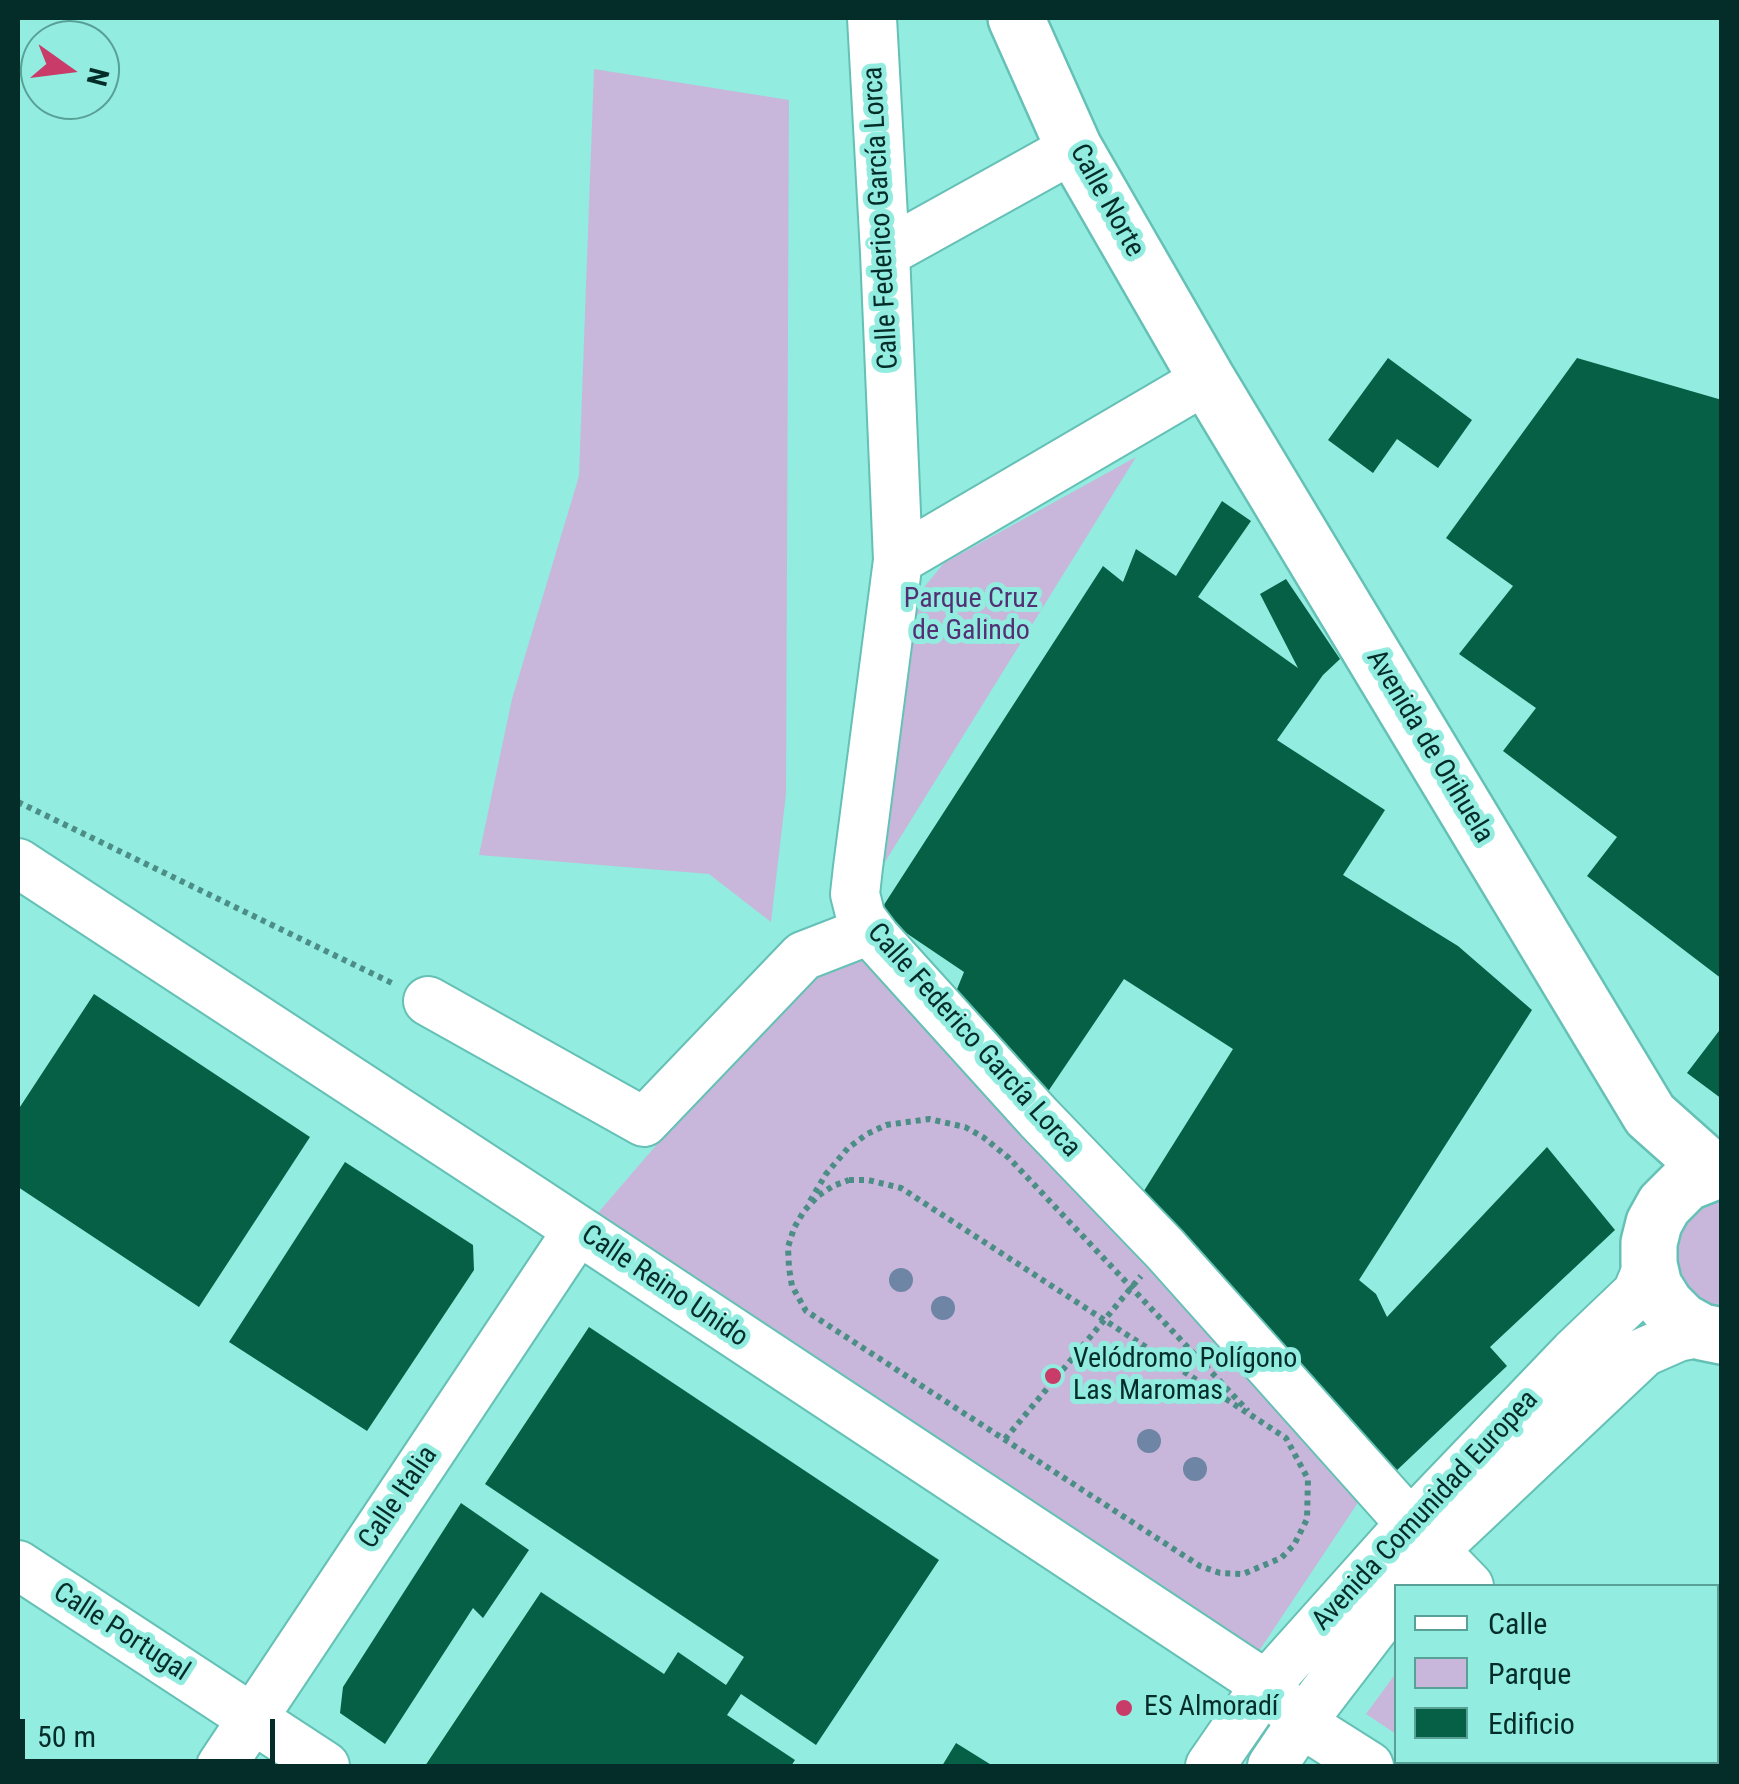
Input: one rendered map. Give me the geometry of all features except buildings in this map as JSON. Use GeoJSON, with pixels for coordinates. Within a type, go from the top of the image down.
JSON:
{"type":"FeatureCollection","features":[{"type":"Feature","properties":{"kind":"main road","name":"Calle Norte"},"geometry":{"type":"LineString","coordinates":[[1016,18],[1074,148],[1207,379]]}},
{"type":"Feature","properties":{"kind":"main road","name":"Avenida de Orihuela"},"geometry":{"type":"LineString","coordinates":[[1207,379],[1650,1115],[1718,1171]]}},
{"type":"Feature","properties":{"kind":"main road","name":"Avenida de Orihuela"},"geometry":{"type":"LineString","coordinates":[[1650,1115],[1666,1187],[1664,1205]]}},
{"type":"Feature","properties":{"kind":"main road"},"geometry":{"type":"LineString","coordinates":[[1712,1334],[1682,1321],[1666,1305],[1654,1286],[1649,1264],[1651,1233],[1664,1205],[1686,1183],[1718,1171]]}},
{"type":"Feature","properties":{"kind":"street","name":"Calle Federico García Lorca"},"geometry":{"type":"LineString","coordinates":[[872,18],[898,560],[855,894],[861,918],[1038,1116],[1164,1249],[1417,1553],[1466,1584]]}},
{"type":"Feature","properties":{"kind":"street"},"geometry":{"type":"LineString","coordinates":[[886,252],[1074,148]]}},
{"type":"Feature","properties":{"kind":"street"},"geometry":{"type":"LineString","coordinates":[[898,560],[1207,379]]}},
{"type":"Feature","properties":{"kind":"street","name":"Calle Reino Unido"},"geometry":{"type":"LineString","coordinates":[[18,863],[1266,1686],[1301,1723],[1368,1766]]}},
{"type":"Feature","properties":{"kind":"street"},"geometry":{"type":"LineString","coordinates":[[428,1001],[644,1122],[803,956],[870,930]]}},
{"type":"Feature","properties":{"kind":"street","name":"Calle Italia"},"geometry":{"type":"LineString","coordinates":[[220,1766],[578,1230]]}},
{"type":"Feature","properties":{"kind":"street","name":"Avenida Comunidad Europea"},"geometry":{"type":"LineString","coordinates":[[1417,1553],[1574,1353],[1637,1292],[1649,1264]]}},
{"type":"Feature","properties":{"kind":"street","name":"Avenida Comunidad Europea"},"geometry":{"type":"LineString","coordinates":[[1210,1766],[1266,1686],[1644,1352],[1678,1337],[1712,1334]]}},
{"type":"Feature","properties":{"kind":"street","name":"Calle Portugal"},"geometry":{"type":"LineString","coordinates":[[18,1565],[324,1766]]}},
{"type":"Feature","properties":{"kind":"street","name":"Avenida Comunidad Europea"},"geometry":{"type":"LineString","coordinates":[[1272,1766],[1394,1602]]}},
{"type":"Feature","properties":{"kind":"path"},"geometry":{"type":"LineString","coordinates":[[18,802],[428,1001]]}},
{"type":"Feature","properties":{"kind":"path"},"geometry":{"type":"LineString","coordinates":[[804,1211],[832,1186],[849,1180],[900,1188],[1286,1438],[1308,1479],[1307,1519],[1294,1545],[1281,1558],[1243,1574],[1220,1573],[1200,1566],[806,1311],[792,1286],[788,1247],[794,1228],[804,1211],[826,1174],[848,1148],[867,1134],[908,1120],[930,1119],[965,1127],[1009,1158],[1256,1418]]}},
{"type":"Feature","properties":{"kind":"path"},"geometry":{"type":"LineString","coordinates":[[1005,1440],[1164,1249]]}},
{"type":"Feature","properties":{"kind":"green space"},"geometry":{"type":"Polygon","coordinates":[[[594,69],[789,100],[786,794],[771,922],[709,874],[479,855],[512,699],[579,476],[594,69]]]}},
{"type":"Feature","properties":{"kind":"green space","name":"Parque Cruz de Galindo"},"geometry":{"type":"Polygon","coordinates":[[[1136,457],[885,862],[916,597],[944,563],[1136,457]]]}},
{"type":"Feature","properties":{"kind":"green space"},"geometry":{"type":"Polygon","coordinates":[[[849,921],[1365,1492],[1259,1651],[597,1214],[849,921]]]}},
{"type":"Feature","properties":{"kind":"green space"},"geometry":{"type":"Polygon","coordinates":[[[1718,1202],[1721,1308],[1706,1303],[1688,1288],[1677,1253],[1680,1235],[1688,1222],[1702,1209],[1718,1202]]]}},
{"type":"Feature","properties":{"kind":"green space"},"geometry":{"type":"Polygon","coordinates":[[[1394,1676],[1394,1733],[1366,1714],[1394,1676]]]}},
{"type":"Feature","properties":{"kind":"green space"},"geometry":{"type":"Polygon","coordinates":[[[1440,1764],[1630,1766],[1444,1766],[1440,1764]]]}},
{"type":"Feature","properties":{"kind":"place","name":"Velódromo Polígono Las Maromas"},"geometry":{"type":"Point","coordinates":[1053,1376]}},
{"type":"Feature","properties":{"kind":"place","name":"ES Almoradí"},"geometry":{"type":"Point","coordinates":[1124,1708]}}]}
